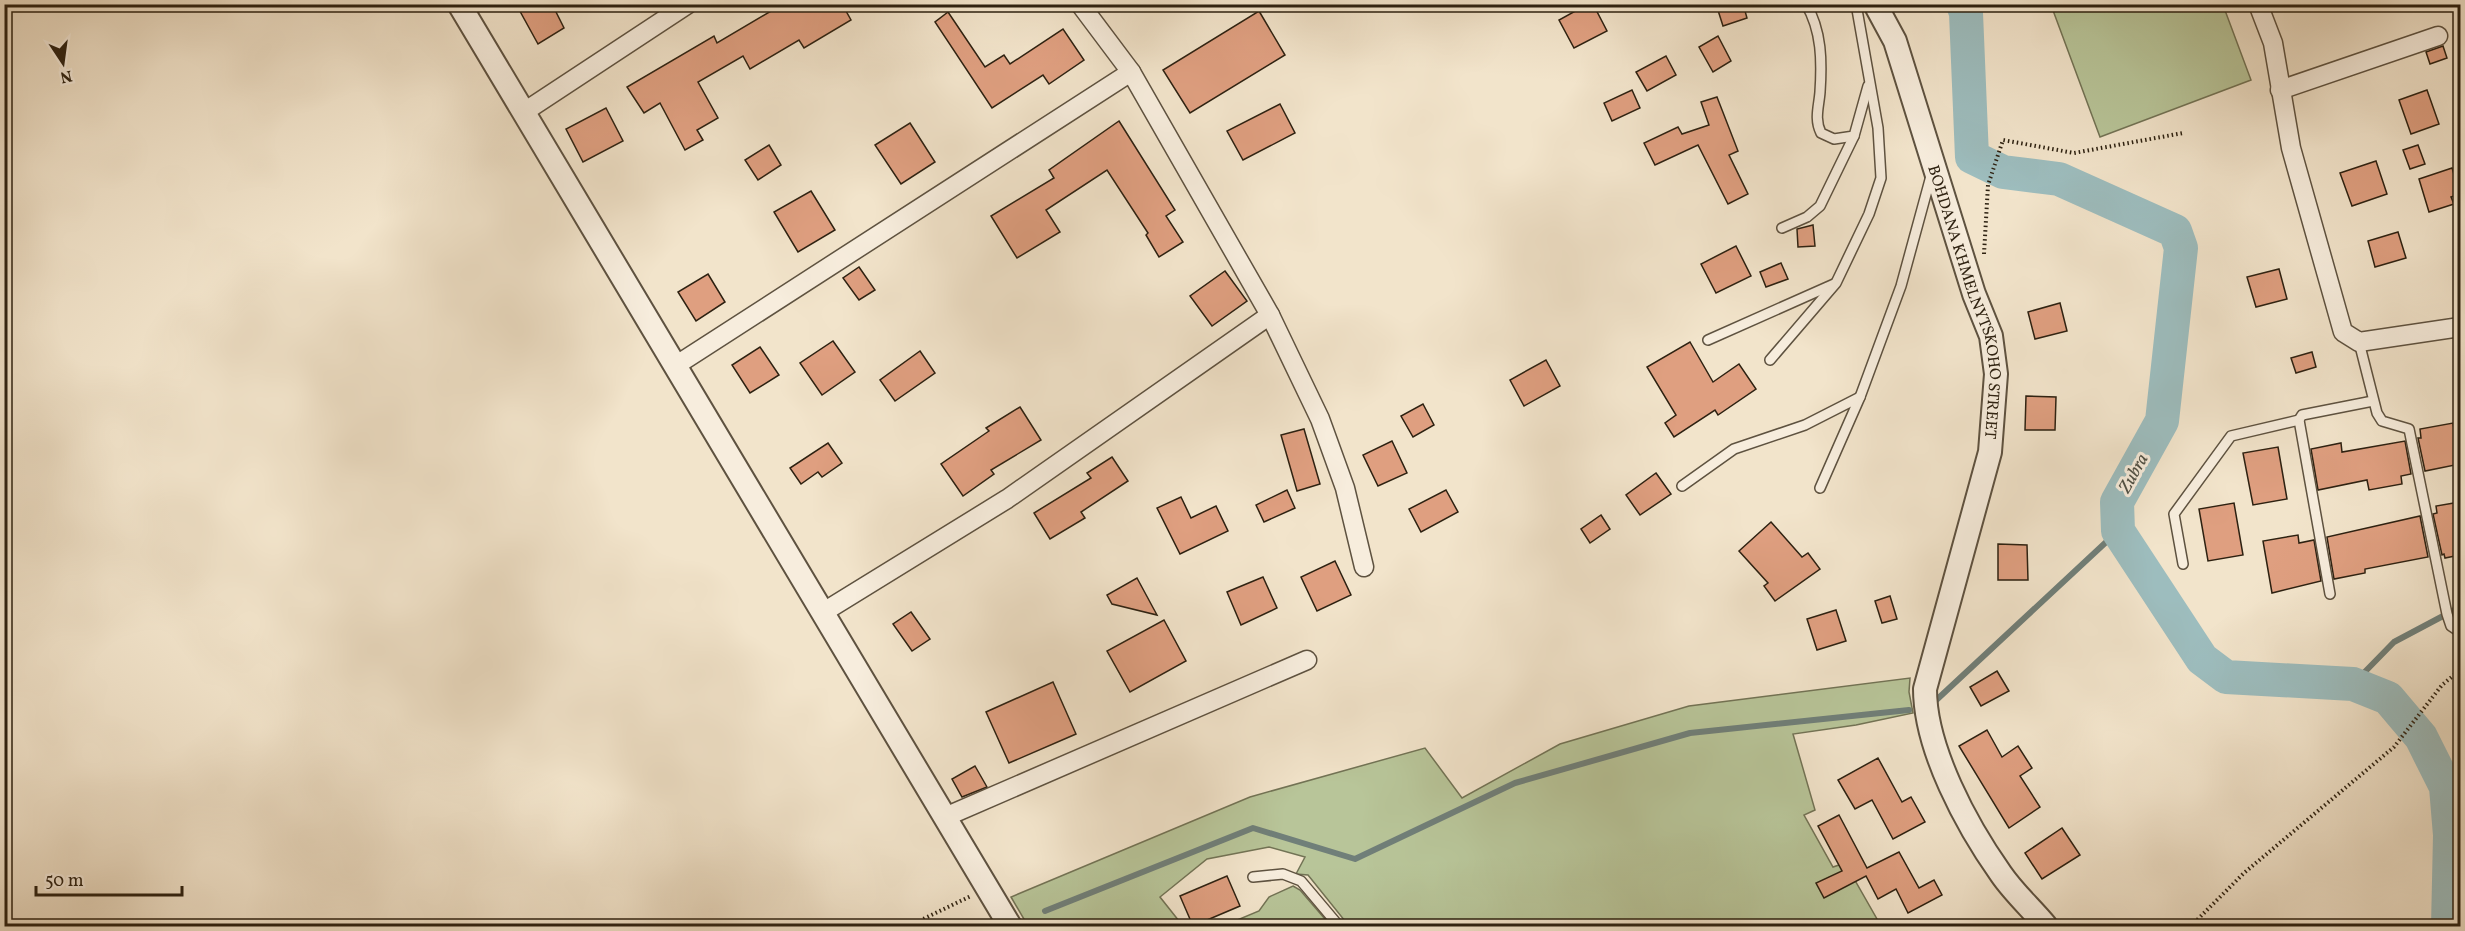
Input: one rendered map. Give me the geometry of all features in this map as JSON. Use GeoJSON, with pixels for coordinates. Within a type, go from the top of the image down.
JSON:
{"type":"FeatureCollection","features":[{"type":"Feature","properties":{"kind":"street"},"geometry":{"type":"LineString","coordinates":[[459,4],[1010,927]]}},
{"type":"Feature","properties":{"kind":"street"},"geometry":{"type":"LineString","coordinates":[[524,112],[688,4]]}},
{"type":"Feature","properties":{"kind":"street"},"geometry":{"type":"LineString","coordinates":[[1080,4],[1131,72],[1270,315],[1320,420],[1345,488],[1364,567]]}},
{"type":"Feature","properties":{"kind":"street","name":"BOHDANA KHMELNYTSKOHO STREET"},"geometry":{"type":"LineString","coordinates":[[1875,4],[1895,41],[1974,294],[1991,336],[1996,374],[1990,452],[1925,689],[1925,713],[1966,818],[2002,875],[2046,927]]}},
{"type":"Feature","properties":{"kind":"street"},"geometry":{"type":"LineString","coordinates":[[2258,4],[2273,43],[2291,148],[2338,322],[2343,332],[2359,342],[2460,327]]}},
{"type":"Feature","properties":{"kind":"street"},"geometry":{"type":"LineString","coordinates":[[2280,90],[2438,36]]}},
{"type":"Feature","properties":{"kind":"street"},"geometry":{"type":"LineString","coordinates":[[675,366],[1131,72]]}},
{"type":"Feature","properties":{"kind":"street"},"geometry":{"type":"LineString","coordinates":[[822,613],[1007,499],[1270,315]]}},
{"type":"Feature","properties":{"kind":"street"},"geometry":{"type":"LineString","coordinates":[[945,817],[1306,660]]}},
{"type":"Feature","properties":{"kind":"lane"},"geometry":{"type":"LineString","coordinates":[[1806,4],[1818,36],[1821,62],[1816,123],[1821,133],[1827,138],[1854,136]]}},
{"type":"Feature","properties":{"kind":"lane"},"geometry":{"type":"LineString","coordinates":[[1770,360],[1836,283],[1869,214],[1881,178],[1878,128],[1856,4]]}},
{"type":"Feature","properties":{"kind":"lane"},"geometry":{"type":"LineString","coordinates":[[1782,228],[1807,217],[1820,206],[1854,136],[1869,83]]}},
{"type":"Feature","properties":{"kind":"lane"},"geometry":{"type":"LineString","coordinates":[[1820,488],[1860,397],[1901,286],[1934,165]]}},
{"type":"Feature","properties":{"kind":"lane"},"geometry":{"type":"LineString","coordinates":[[1708,340],[1836,283]]}},
{"type":"Feature","properties":{"kind":"lane"},"geometry":{"type":"LineString","coordinates":[[2359,342],[2373,400],[2382,421],[2409,429],[2447,614],[2451,626],[2460,632]]}},
{"type":"Feature","properties":{"kind":"lane"},"geometry":{"type":"LineString","coordinates":[[1682,486],[1734,449],[1805,425],[1860,397]]}},
{"type":"Feature","properties":{"kind":"lane"},"geometry":{"type":"LineString","coordinates":[[2330,594],[2299,420],[2302,415],[2373,400]]}},
{"type":"Feature","properties":{"kind":"lane"},"geometry":{"type":"LineString","coordinates":[[2183,564],[2174,514],[2231,436],[2299,420]]}},
{"type":"Feature","properties":{"kind":"lane"},"geometry":{"type":"LineString","coordinates":[[1253,877],[1283,874],[1301,881],[1339,927]]}},
{"type":"Feature","properties":{"kind":"path"},"geometry":{"type":"LineString","coordinates":[[1984,259],[1988,185],[2003,140],[2074,153],[2183,133]]}},
{"type":"Feature","properties":{"kind":"path"},"geometry":{"type":"LineString","coordinates":[[2191,927],[2244,873],[2394,747],[2442,685],[2460,670]]}},
{"type":"Feature","properties":{"kind":"path"},"geometry":{"type":"LineString","coordinates":[[919,927],[921,920],[987,888]]}},
{"type":"Feature","properties":{"kind":"green space"},"geometry":{"type":"Polygon","coordinates":[[[2051,5],[2223,5],[2251,80],[2100,137],[2051,5]]]}},
{"type":"Feature","properties":{"kind":"green space"},"geometry":{"type":"Polygon","coordinates":[[[1910,678],[1909,692],[1913,713],[1856,725],[1793,734],[1815,810],[1804,815],[1833,867],[1845,863],[1881,926],[1349,926],[1308,875],[1296,874],[1305,857],[1269,847],[1207,859],[1160,897],[1183,926],[1028,926],[1011,897],[1250,797],[1425,748],[1462,798],[1560,744],[1689,706],[1910,678]]]}},
{"type":"Feature","properties":{"kind":"green space"},"geometry":{"type":"Polygon","coordinates":[[[1293,886],[1300,890],[1331,926],[1223,926],[1259,911],[1269,897],[1293,886]]]}},
{"type":"Feature","properties":{"kind":"building"},"geometry":{"type":"Polygon","coordinates":[[[516,4],[552,4],[564,28],[538,44],[516,4]]]}},
{"type":"Feature","properties":{"kind":"building"},"geometry":{"type":"Polygon","coordinates":[[[783,4],[842,4],[851,20],[804,48],[799,40],[750,69],[743,56],[698,82],[718,118],[697,130],[703,140],[685,150],[660,103],[644,113],[627,87],[714,36],[717,43],[783,4]]]}},
{"type":"Feature","properties":{"kind":"building"},"geometry":{"type":"Polygon","coordinates":[[[1588,4],[1593,4],[1607,31],[1574,48],[1559,20],[1588,4]]]}},
{"type":"Feature","properties":{"kind":"building"},"geometry":{"type":"Polygon","coordinates":[[[1716,4],[1743,4],[1747,18],[1723,26],[1716,4]]]}},
{"type":"Feature","properties":{"kind":"building"},"geometry":{"type":"Polygon","coordinates":[[[1259,11],[1285,55],[1190,113],[1163,70],[1259,11]]]}},
{"type":"Feature","properties":{"kind":"building"},"geometry":{"type":"Polygon","coordinates":[[[948,12],[985,67],[1004,55],[1010,64],[1063,29],[1084,60],[1049,84],[1043,75],[992,108],[935,22],[948,12]]]}},
{"type":"Feature","properties":{"kind":"building"},"geometry":{"type":"Polygon","coordinates":[[[1718,36],[1731,61],[1713,72],[1699,47],[1718,36]]]}},
{"type":"Feature","properties":{"kind":"building"},"geometry":{"type":"Polygon","coordinates":[[[2443,46],[2447,58],[2430,64],[2426,52],[2443,46]]]}},
{"type":"Feature","properties":{"kind":"building"},"geometry":{"type":"Polygon","coordinates":[[[1666,56],[1676,75],[1647,91],[1636,72],[1666,56]]]}},
{"type":"Feature","properties":{"kind":"building"},"geometry":{"type":"Polygon","coordinates":[[[1632,90],[1640,108],[1612,121],[1604,103],[1632,90]]]}},
{"type":"Feature","properties":{"kind":"building"},"geometry":{"type":"Polygon","coordinates":[[[2427,90],[2439,124],[2411,134],[2399,100],[2427,90]]]}},
{"type":"Feature","properties":{"kind":"building"},"geometry":{"type":"Polygon","coordinates":[[[1717,97],[1738,151],[1729,155],[1748,194],[1728,204],[1698,145],[1655,165],[1644,143],[1678,127],[1682,134],[1709,125],[1701,102],[1717,97]]]}},
{"type":"Feature","properties":{"kind":"building"},"geometry":{"type":"Polygon","coordinates":[[[1280,104],[1295,133],[1243,160],[1227,131],[1280,104]]]}},
{"type":"Feature","properties":{"kind":"building"},"geometry":{"type":"Polygon","coordinates":[[[606,108],[623,141],[583,162],[566,129],[606,108]]]}},
{"type":"Feature","properties":{"kind":"building"},"geometry":{"type":"Polygon","coordinates":[[[1119,121],[1175,210],[1166,216],[1183,242],[1159,257],[1146,235],[1148,233],[1107,170],[1046,210],[1060,232],[1017,258],[991,216],[1054,178],[1049,170],[1119,121]]]}},
{"type":"Feature","properties":{"kind":"building"},"geometry":{"type":"Polygon","coordinates":[[[910,123],[935,162],[901,184],[875,145],[910,123]]]}},
{"type":"Feature","properties":{"kind":"building"},"geometry":{"type":"Polygon","coordinates":[[[769,145],[781,165],[758,180],[745,160],[769,145]]]}},
{"type":"Feature","properties":{"kind":"building"},"geometry":{"type":"Polygon","coordinates":[[[2418,145],[2425,164],[2410,169],[2403,150],[2418,145]]]}},
{"type":"Feature","properties":{"kind":"building"},"geometry":{"type":"Polygon","coordinates":[[[2376,161],[2387,194],[2352,206],[2340,173],[2376,161]]]}},
{"type":"Feature","properties":{"kind":"building"},"geometry":{"type":"Polygon","coordinates":[[[2452,168],[2460,194],[2451,197],[2454,204],[2429,212],[2419,179],[2452,168]]]}},
{"type":"Feature","properties":{"kind":"building"},"geometry":{"type":"Polygon","coordinates":[[[811,191],[835,230],[798,252],[774,212],[811,191]]]}},
{"type":"Feature","properties":{"kind":"building"},"geometry":{"type":"Polygon","coordinates":[[[1813,225],[1815,246],[1798,247],[1797,229],[1813,225]]]}},
{"type":"Feature","properties":{"kind":"building"},"geometry":{"type":"Polygon","coordinates":[[[2398,232],[2406,258],[2375,267],[2368,241],[2398,232]]]}},
{"type":"Feature","properties":{"kind":"building"},"geometry":{"type":"Polygon","coordinates":[[[1736,246],[1751,276],[1716,293],[1701,264],[1736,246]]]}},
{"type":"Feature","properties":{"kind":"building"},"geometry":{"type":"Polygon","coordinates":[[[1781,263],[1788,279],[1766,287],[1760,272],[1781,263]]]}},
{"type":"Feature","properties":{"kind":"building"},"geometry":{"type":"Polygon","coordinates":[[[859,267],[875,290],[859,300],[843,278],[859,267]]]}},
{"type":"Feature","properties":{"kind":"building"},"geometry":{"type":"Polygon","coordinates":[[[2279,269],[2287,299],[2256,307],[2247,277],[2279,269]]]}},
{"type":"Feature","properties":{"kind":"building"},"geometry":{"type":"Polygon","coordinates":[[[1225,271],[1247,301],[1212,326],[1190,296],[1225,271]]]}},
{"type":"Feature","properties":{"kind":"building"},"geometry":{"type":"Polygon","coordinates":[[[708,274],[725,302],[696,321],[678,292],[708,274]]]}},
{"type":"Feature","properties":{"kind":"building"},"geometry":{"type":"Polygon","coordinates":[[[2060,303],[2067,331],[2035,339],[2028,312],[2060,303]]]}},
{"type":"Feature","properties":{"kind":"building"},"geometry":{"type":"Polygon","coordinates":[[[833,341],[855,372],[822,395],[800,363],[833,341]]]}},
{"type":"Feature","properties":{"kind":"building"},"geometry":{"type":"Polygon","coordinates":[[[1690,342],[1713,382],[1739,364],[1756,389],[1718,415],[1715,410],[1674,437],[1665,423],[1676,415],[1647,367],[1690,342]]]}},
{"type":"Feature","properties":{"kind":"building"},"geometry":{"type":"Polygon","coordinates":[[[760,347],[779,375],[750,393],[732,365],[760,347]]]}},
{"type":"Feature","properties":{"kind":"building"},"geometry":{"type":"Polygon","coordinates":[[[920,351],[935,373],[895,401],[880,380],[920,351]]]}},
{"type":"Feature","properties":{"kind":"building"},"geometry":{"type":"Polygon","coordinates":[[[2312,352],[2316,367],[2296,373],[2291,358],[2312,352]]]}},
{"type":"Feature","properties":{"kind":"building"},"geometry":{"type":"Polygon","coordinates":[[[1546,360],[1560,386],[1524,406],[1510,380],[1546,360]]]}},
{"type":"Feature","properties":{"kind":"building"},"geometry":{"type":"Polygon","coordinates":[[[2026,396],[2056,397],[2055,430],[2025,430],[2026,396]]]}},
{"type":"Feature","properties":{"kind":"building"},"geometry":{"type":"Polygon","coordinates":[[[1423,404],[1434,425],[1413,437],[1401,416],[1423,404]]]}},
{"type":"Feature","properties":{"kind":"building"},"geometry":{"type":"Polygon","coordinates":[[[1020,407],[1041,440],[991,470],[994,474],[963,496],[941,464],[989,431],[986,428],[1020,407]]]}},
{"type":"Feature","properties":{"kind":"building"},"geometry":{"type":"Polygon","coordinates":[[[2453,423],[2460,464],[2425,471],[2418,438],[2421,438],[2420,429],[2453,423]]]}},
{"type":"Feature","properties":{"kind":"building"},"geometry":{"type":"Polygon","coordinates":[[[1304,429],[1320,484],[1297,491],[1281,435],[1304,429]]]}},
{"type":"Feature","properties":{"kind":"building"},"geometry":{"type":"Polygon","coordinates":[[[1392,441],[1407,473],[1378,486],[1363,455],[1392,441]]]}},
{"type":"Feature","properties":{"kind":"building"},"geometry":{"type":"Polygon","coordinates":[[[2405,441],[2411,474],[2401,476],[2402,484],[2369,490],[2367,480],[2318,490],[2311,449],[2341,443],[2342,452],[2405,441]]]}},
{"type":"Feature","properties":{"kind":"building"},"geometry":{"type":"Polygon","coordinates":[[[828,443],[842,463],[822,477],[818,472],[801,484],[790,468],[828,443]]]}},
{"type":"Feature","properties":{"kind":"building"},"geometry":{"type":"Polygon","coordinates":[[[2278,447],[2287,499],[2253,505],[2243,453],[2278,447]]]}},
{"type":"Feature","properties":{"kind":"building"},"geometry":{"type":"Polygon","coordinates":[[[1112,457],[1128,481],[1081,512],[1085,518],[1050,539],[1034,513],[1091,478],[1087,473],[1112,457]]]}},
{"type":"Feature","properties":{"kind":"building"},"geometry":{"type":"Polygon","coordinates":[[[1656,473],[1671,494],[1640,515],[1626,495],[1656,473]]]}},
{"type":"Feature","properties":{"kind":"building"},"geometry":{"type":"Polygon","coordinates":[[[1287,490],[1295,508],[1264,522],[1256,505],[1287,490]]]}},
{"type":"Feature","properties":{"kind":"building"},"geometry":{"type":"Polygon","coordinates":[[[1446,490],[1458,512],[1421,532],[1409,509],[1446,490]]]}},
{"type":"Feature","properties":{"kind":"building"},"geometry":{"type":"Polygon","coordinates":[[[1181,497],[1191,518],[1216,506],[1228,531],[1180,554],[1157,508],[1181,497]]]}},
{"type":"Feature","properties":{"kind":"building"},"geometry":{"type":"Polygon","coordinates":[[[2460,502],[2460,555],[2445,558],[2444,554],[2442,555],[2433,514],[2437,513],[2436,506],[2460,502]]]}},
{"type":"Feature","properties":{"kind":"building"},"geometry":{"type":"Polygon","coordinates":[[[2234,503],[2243,555],[2208,561],[2199,509],[2234,503]]]}},
{"type":"Feature","properties":{"kind":"building"},"geometry":{"type":"Polygon","coordinates":[[[1601,515],[1610,529],[1590,543],[1581,529],[1601,515]]]}},
{"type":"Feature","properties":{"kind":"building"},"geometry":{"type":"Polygon","coordinates":[[[2420,516],[2428,557],[2365,569],[2365,573],[2334,579],[2327,537],[2420,516]]]}},
{"type":"Feature","properties":{"kind":"building"},"geometry":{"type":"Polygon","coordinates":[[[1771,522],[1802,557],[1808,553],[1820,569],[1775,601],[1764,586],[1768,583],[1739,551],[1771,522]]]}},
{"type":"Feature","properties":{"kind":"building"},"geometry":{"type":"Polygon","coordinates":[[[2298,535],[2299,543],[2314,540],[2321,581],[2272,593],[2263,541],[2298,535]]]}},
{"type":"Feature","properties":{"kind":"building"},"geometry":{"type":"Polygon","coordinates":[[[1998,544],[2027,545],[2028,580],[1998,580],[1998,544]]]}},
{"type":"Feature","properties":{"kind":"building"},"geometry":{"type":"Polygon","coordinates":[[[1335,561],[1351,595],[1317,611],[1301,577],[1335,561]]]}},
{"type":"Feature","properties":{"kind":"building"},"geometry":{"type":"Polygon","coordinates":[[[1263,577],[1277,608],[1241,625],[1227,592],[1263,577]]]}},
{"type":"Feature","properties":{"kind":"building"},"geometry":{"type":"Polygon","coordinates":[[[1137,578],[1157,615],[1112,604],[1107,595],[1137,578]]]}},
{"type":"Feature","properties":{"kind":"building"},"geometry":{"type":"Polygon","coordinates":[[[1890,596],[1897,619],[1882,623],[1875,601],[1890,596]]]}},
{"type":"Feature","properties":{"kind":"building"},"geometry":{"type":"Polygon","coordinates":[[[1836,610],[1846,641],[1817,650],[1807,619],[1836,610]]]}},
{"type":"Feature","properties":{"kind":"building"},"geometry":{"type":"Polygon","coordinates":[[[911,612],[930,639],[912,651],[893,624],[911,612]]]}},
{"type":"Feature","properties":{"kind":"building"},"geometry":{"type":"Polygon","coordinates":[[[1164,620],[1186,661],[1130,692],[1107,651],[1164,620]]]}},
{"type":"Feature","properties":{"kind":"building"},"geometry":{"type":"Polygon","coordinates":[[[1997,671],[2009,691],[1981,706],[1970,687],[1997,671]]]}},
{"type":"Feature","properties":{"kind":"building"},"geometry":{"type":"Polygon","coordinates":[[[1053,682],[1076,734],[1009,763],[986,712],[1053,682]]]}},
{"type":"Feature","properties":{"kind":"building"},"geometry":{"type":"Polygon","coordinates":[[[1987,730],[2002,757],[2018,746],[2032,768],[2020,776],[2040,807],[2009,828],[1959,746],[1987,730]]]}},
{"type":"Feature","properties":{"kind":"building"},"geometry":{"type":"Polygon","coordinates":[[[1878,758],[1902,802],[1911,797],[1925,822],[1893,839],[1872,800],[1855,809],[1838,780],[1878,758]]]}},
{"type":"Feature","properties":{"kind":"building"},"geometry":{"type":"Polygon","coordinates":[[[975,766],[987,787],[962,797],[952,779],[975,766]]]}},
{"type":"Feature","properties":{"kind":"building"},"geometry":{"type":"Polygon","coordinates":[[[1839,815],[1867,868],[1899,852],[1919,888],[1934,880],[1942,895],[1908,913],[1896,889],[1878,899],[1866,876],[1824,898],[1816,883],[1842,871],[1818,826],[1839,815]]]}},
{"type":"Feature","properties":{"kind":"building"},"geometry":{"type":"Polygon","coordinates":[[[2062,828],[2080,855],[2042,879],[2025,853],[2062,828]]]}},
{"type":"Feature","properties":{"kind":"building"},"geometry":{"type":"Polygon","coordinates":[[[1227,876],[1240,906],[1193,926],[1180,896],[1227,876]]]}},
{"type":"Feature","properties":{"kind":"waterway","name":"Zubra"},"geometry":{"type":"LineString","coordinates":[[1963,4],[1966,13],[1972,157],[2003,172],[2059,179],[2175,231],[2181,248],[2162,421],[2117,502],[2118,531],[2202,659],[2226,677],[2353,684],[2388,698],[2421,737],[2446,787],[2450,835],[2448,926]]}},
{"type":"Feature","properties":{"kind":"waterway"},"geometry":{"type":"LineString","coordinates":[[1931,705],[2118,531]]}},
{"type":"Feature","properties":{"kind":"waterway"},"geometry":{"type":"LineString","coordinates":[[2353,684],[2394,642],[2460,607]]}},
{"type":"Feature","properties":{"kind":"waterway"},"geometry":{"type":"LineString","coordinates":[[1045,911],[1253,828],[1355,859],[1515,783],[1690,733],[1909,710]]}}]}
